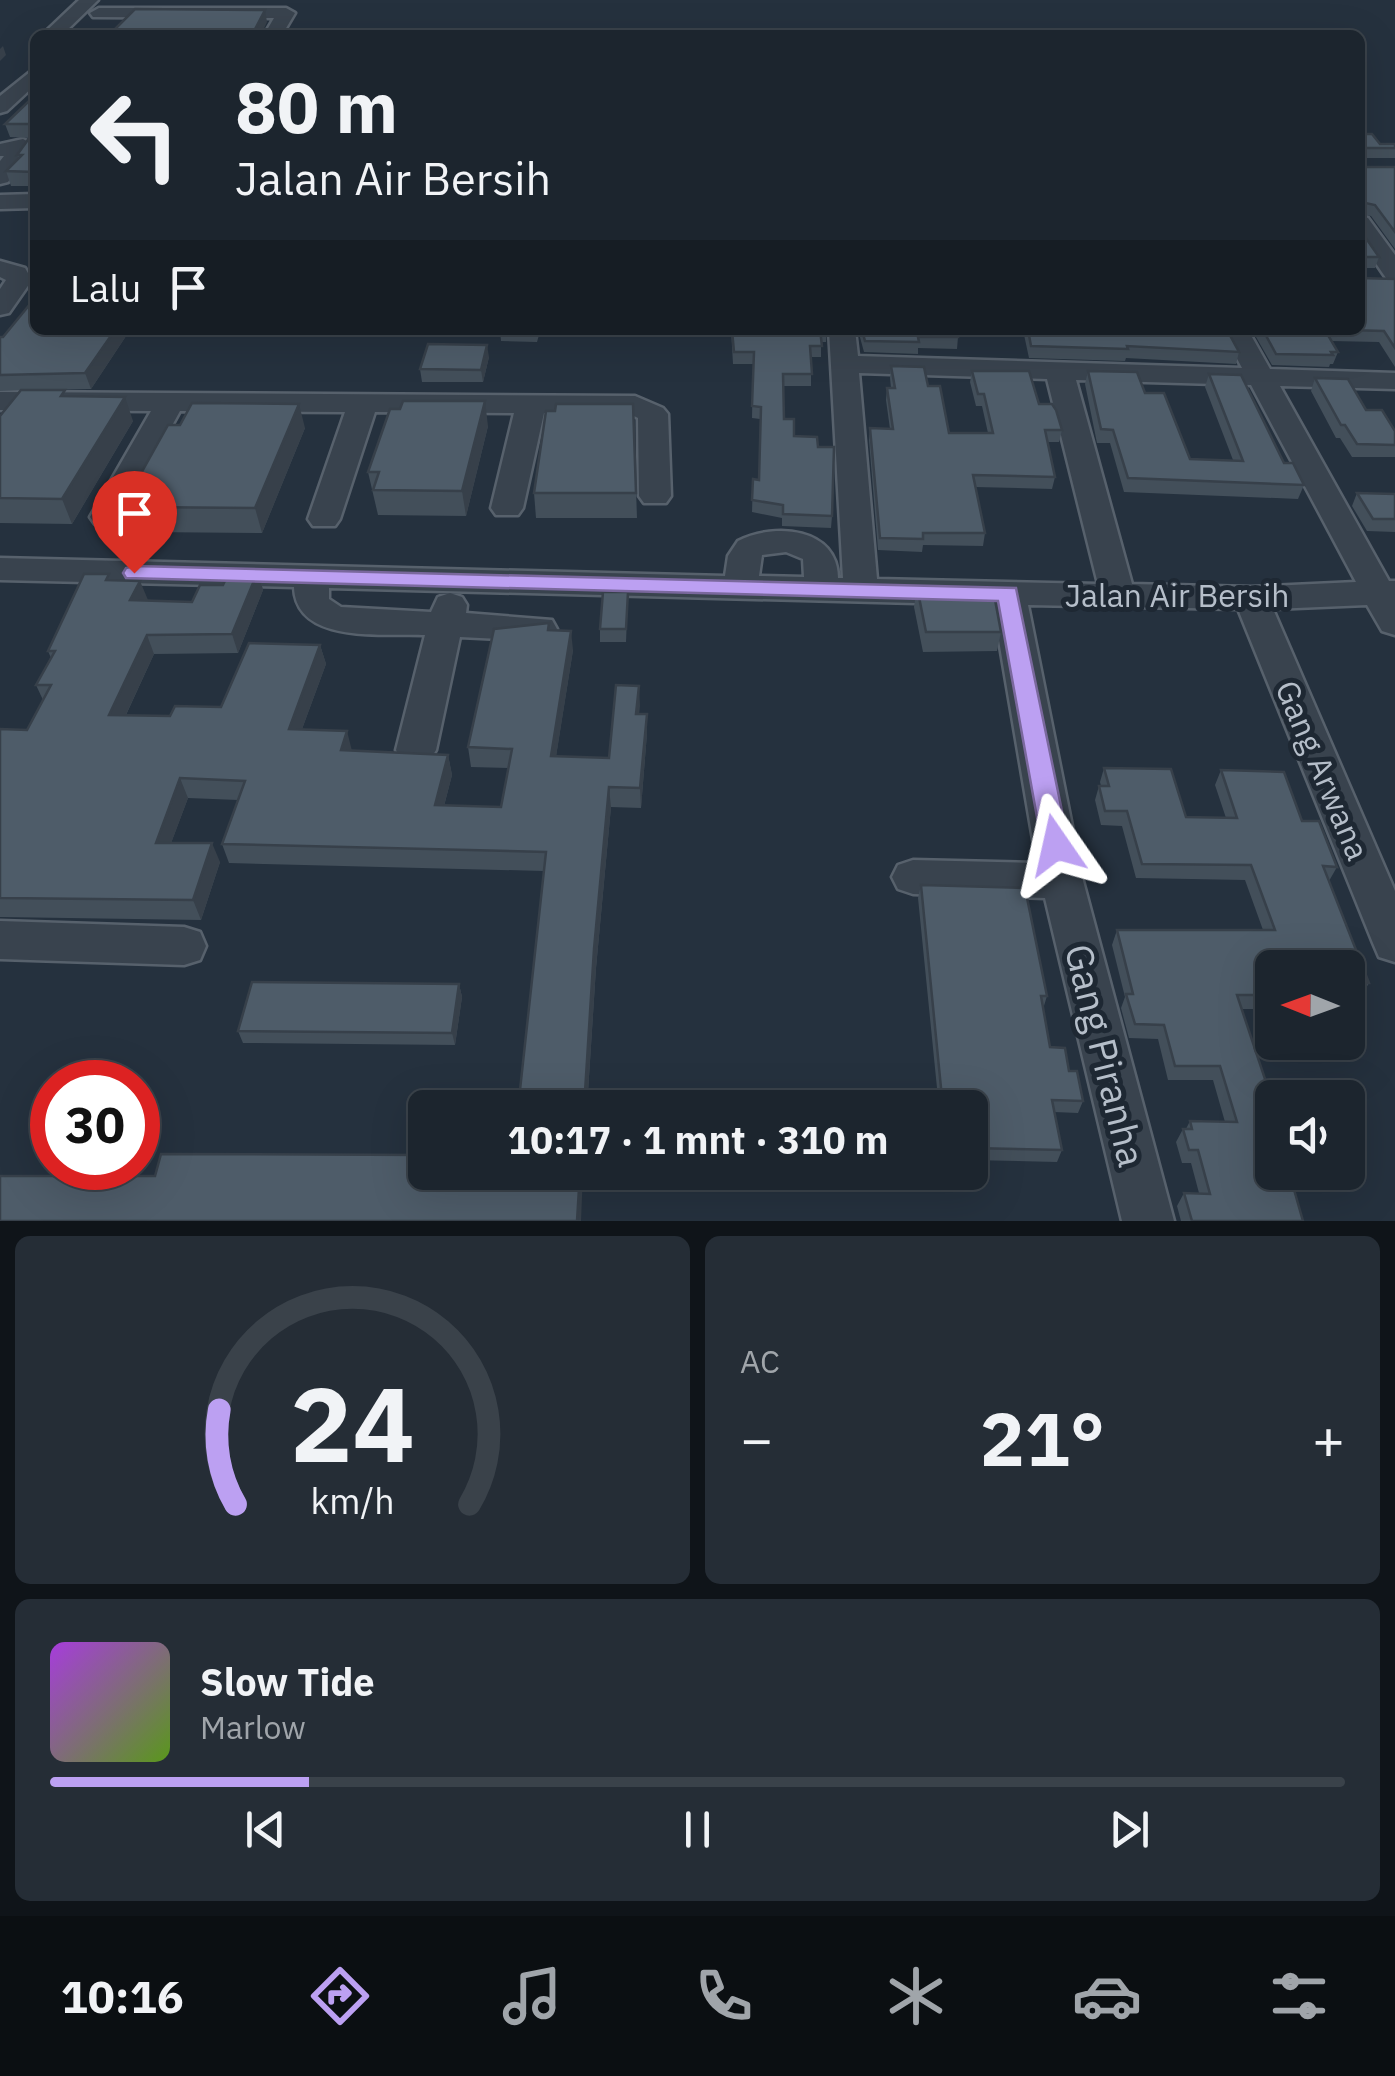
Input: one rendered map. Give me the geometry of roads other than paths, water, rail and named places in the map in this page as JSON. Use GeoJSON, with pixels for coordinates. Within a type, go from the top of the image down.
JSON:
{"type":"FeatureCollection","features":[{"type":"Feature","properties":{"kind":"street"},"geometry":{"type":"LineString","coordinates":[[80,30],[100,4]]}},
{"type":"Feature","properties":{"kind":"street"},"geometry":{"type":"LineString","coordinates":[[59,30],[100,4],[174,13],[287,15],[276,30]]}},
{"type":"Feature","properties":{"kind":"street"},"geometry":{"type":"LineString","coordinates":[[158,30],[174,13]]}},
{"type":"Feature","properties":{"kind":"street"},"geometry":{"type":"LineString","coordinates":[[0,81],[30,54]]}},
{"type":"Feature","properties":{"kind":"street"},"geometry":{"type":"LineString","coordinates":[[0,107],[30,79]]}},
{"type":"Feature","properties":{"kind":"street"},"geometry":{"type":"LineString","coordinates":[[0,107],[30,108]]}},
{"type":"Feature","properties":{"kind":"street"},"geometry":{"type":"LineString","coordinates":[[0,150],[29,145]]}},
{"type":"Feature","properties":{"kind":"street"},"geometry":{"type":"LineString","coordinates":[[0,177],[29,145]]}},
{"type":"Feature","properties":{"kind":"street"},"geometry":{"type":"LineString","coordinates":[[0,202],[30,201]]}},
{"type":"Feature","properties":{"kind":"street"},"geometry":{"type":"LineString","coordinates":[[1365,221],[1395,220]]}},
{"type":"Feature","properties":{"kind":"street"},"geometry":{"type":"LineString","coordinates":[[1365,229],[1395,277],[1365,279]]}},
{"type":"Feature","properties":{"kind":"street"},"geometry":{"type":"LineString","coordinates":[[0,260],[30,259]]}},
{"type":"Feature","properties":{"kind":"street"},"geometry":{"type":"LineString","coordinates":[[0,269],[19,276],[4,301]]}},
{"type":"Feature","properties":{"kind":"street"},"geometry":{"type":"LineString","coordinates":[[4,301],[30,298]]}},
{"type":"Feature","properties":{"kind":"street"},"geometry":{"type":"LineString","coordinates":[[842,335],[860,590]]}},
{"type":"Feature","properties":{"kind":"street"},"geometry":{"type":"LineString","coordinates":[[1238,335],[1390,602]]}},
{"type":"Feature","properties":{"kind":"street"},"geometry":{"type":"LineString","coordinates":[[844,364],[1395,381]]}},
{"type":"Feature","properties":{"kind":"street"},"geometry":{"type":"LineString","coordinates":[[1060,372],[1118,595]]}},
{"type":"Feature","properties":{"kind":"street"},"geometry":{"type":"LineString","coordinates":[[106,516],[170,402]]}},
{"type":"Feature","properties":{"kind":"street"},"geometry":{"type":"LineString","coordinates":[[1,403],[531,404],[646,408],[653,414],[655,496]]}},
{"type":"Feature","properties":{"kind":"street"},"geometry":{"type":"LineString","coordinates":[[324,519],[363,403]]}},
{"type":"Feature","properties":{"kind":"street"},"geometry":{"type":"LineString","coordinates":[[507,508],[531,404]]}},
{"type":"Feature","properties":{"kind":"street","name":"Jalan Air Bersih"},"geometry":{"type":"LineString","coordinates":[[0,569],[1390,602]]}},
{"type":"Feature","properties":{"kind":"street"},"geometry":{"type":"LineString","coordinates":[[312,577],[312,602],[322,613],[338,619],[539,630]]}},
{"type":"Feature","properties":{"kind":"street"},"geometry":{"type":"LineString","coordinates":[[416,750],[456,580]]}},
{"type":"Feature","properties":{"kind":"street","name":"Gang Piranha"},"geometry":{"type":"LineString","coordinates":[[1008,594],[1062,881],[1148,1221]]}},
{"type":"Feature","properties":{"kind":"street","name":"Gang Arwana"},"geometry":{"type":"LineString","coordinates":[[1251,598],[1395,943]]}},
{"type":"Feature","properties":{"kind":"street"},"geometry":{"type":"LineString","coordinates":[[913,876],[1062,881]]}},
{"type":"Feature","properties":{"kind":"street"},"geometry":{"type":"LineString","coordinates":[[0,940],[184,946]]}}]}
